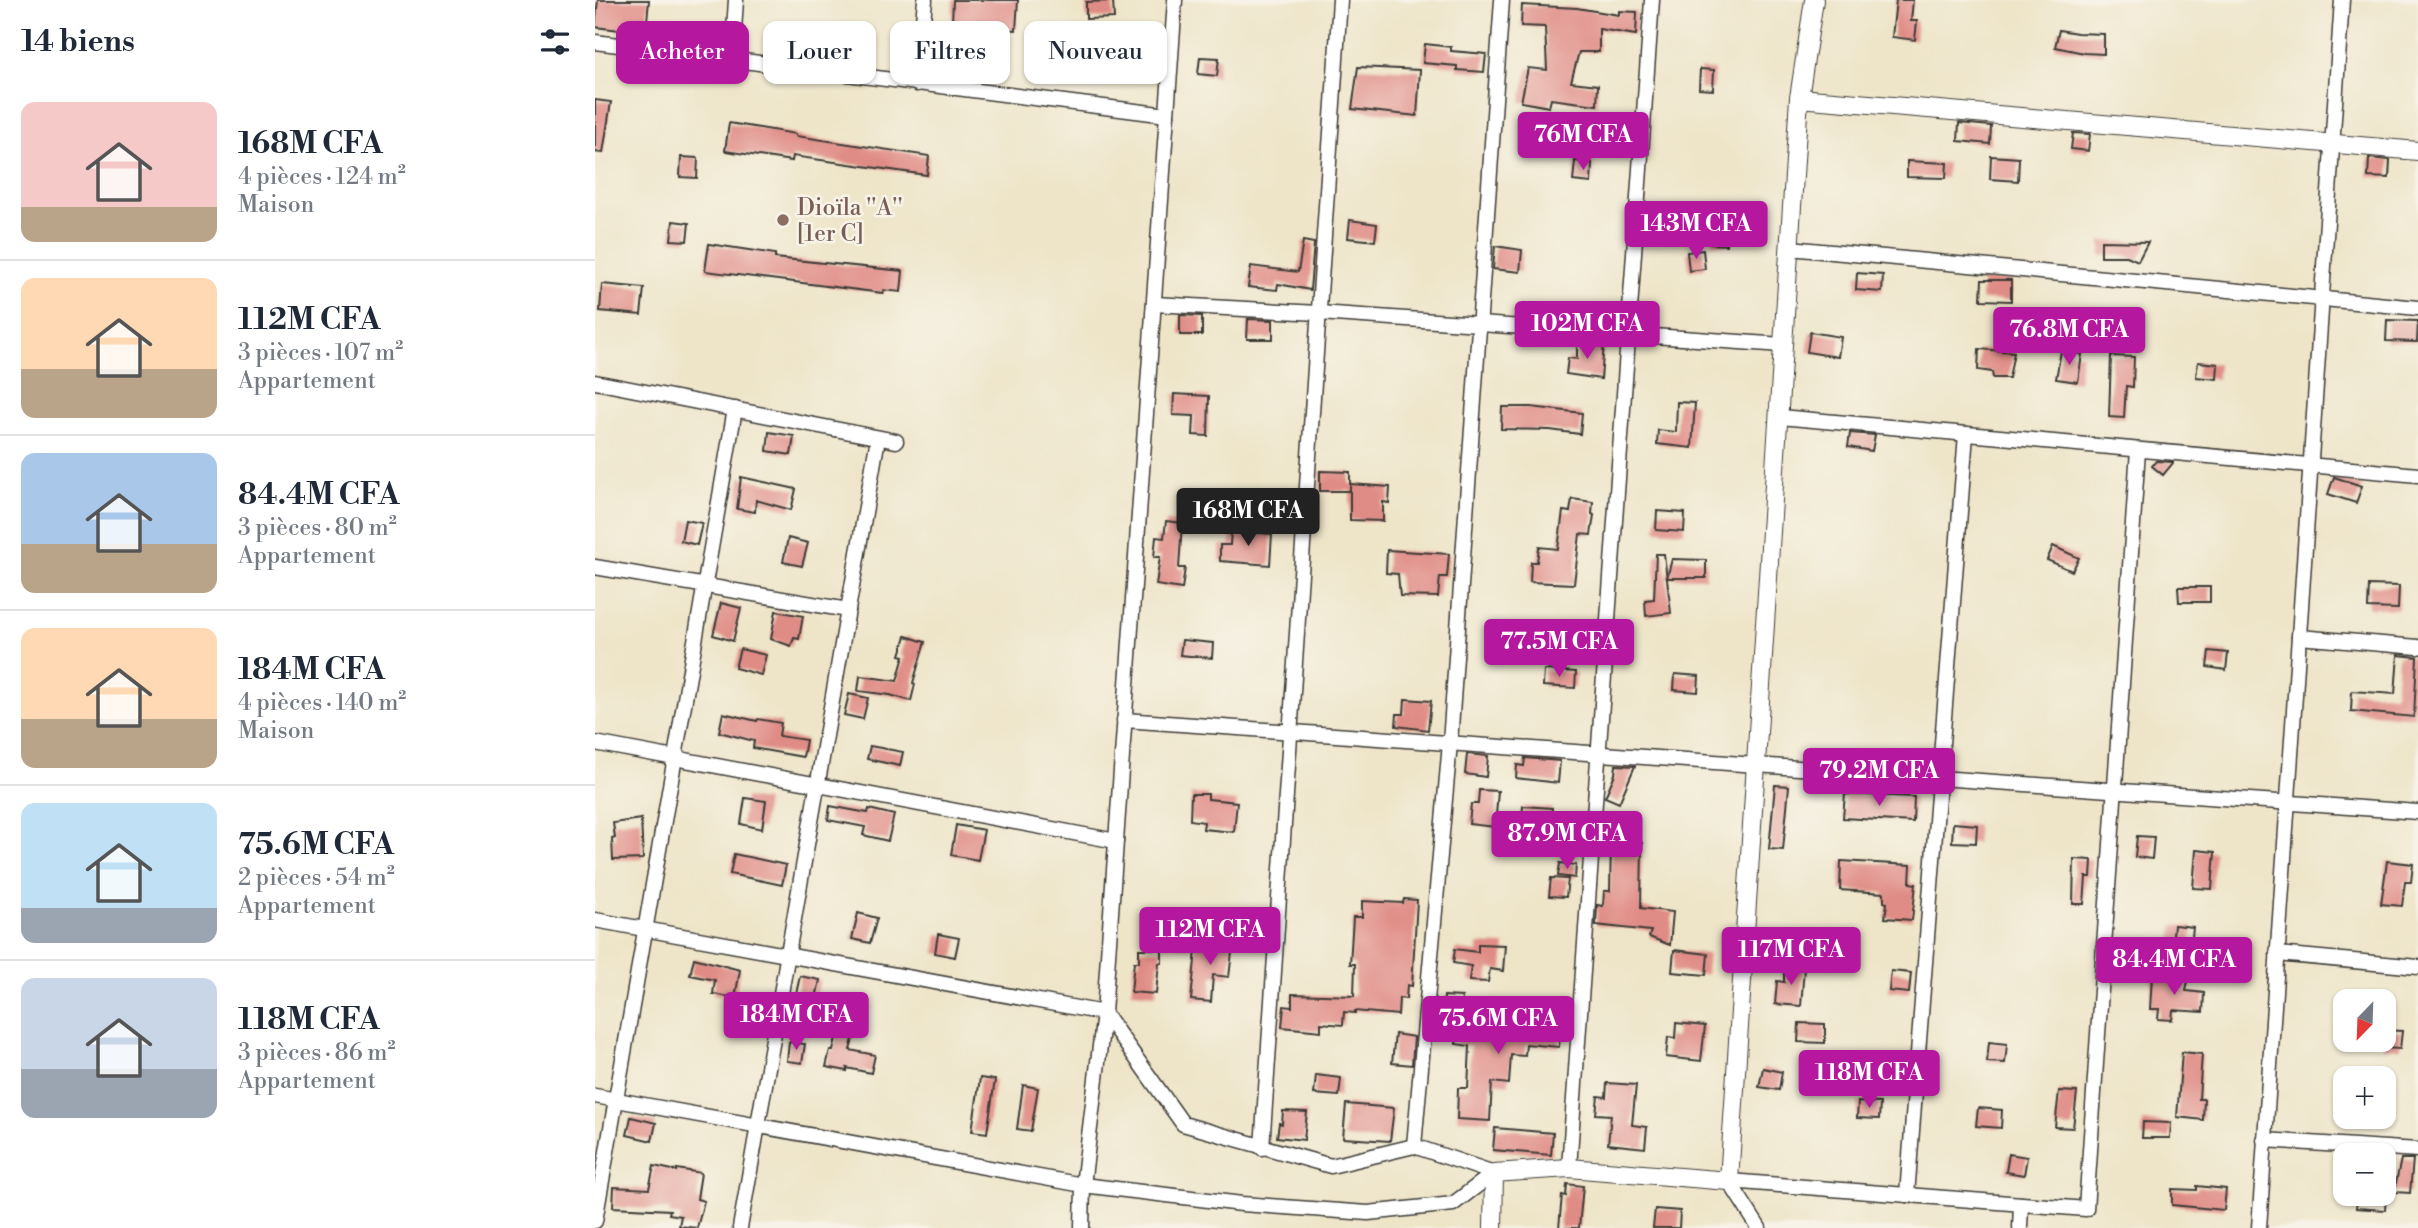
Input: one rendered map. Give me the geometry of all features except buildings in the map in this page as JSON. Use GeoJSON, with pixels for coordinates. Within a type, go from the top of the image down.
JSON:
{"type":"FeatureCollection","features":[{"type":"Feature","properties":{"kind":"street"},"geometry":{"type":"LineString","coordinates":[[735,21],[736,0]]}},
{"type":"Feature","properties":{"kind":"street"},"geometry":{"type":"LineString","coordinates":[[923,21],[925,0]]}},
{"type":"Feature","properties":{"kind":"street"},"geometry":{"type":"LineString","coordinates":[[1082,1228],[1083,1185],[1104,1013],[1175,0]]}},
{"type":"Feature","properties":{"kind":"street"},"geometry":{"type":"LineString","coordinates":[[1262,1148],[1340,0]]}},
{"type":"Feature","properties":{"kind":"street"},"geometry":{"type":"LineString","coordinates":[[1414,1146],[1450,743],[1501,0]]}},
{"type":"Feature","properties":{"kind":"street"},"geometry":{"type":"LineString","coordinates":[[1569,1168],[1653,0]]}},
{"type":"Feature","properties":{"kind":"street"},"geometry":{"type":"LineString","coordinates":[[1759,1228],[1729,1181],[1800,98],[1814,0]]}},
{"type":"Feature","properties":{"kind":"street"},"geometry":{"type":"LineString","coordinates":[[2259,1228],[2342,0]]}},
{"type":"Feature","properties":{"kind":"street"},"geometry":{"type":"LineString","coordinates":[[595,42],[616,45]]}},
{"type":"Feature","properties":{"kind":"street"},"geometry":{"type":"LineString","coordinates":[[749,63],[890,81]]}},
{"type":"Feature","properties":{"kind":"street"},"geometry":{"type":"LineString","coordinates":[[917,84],[1167,116]]}},
{"type":"Feature","properties":{"kind":"street"},"geometry":{"type":"LineString","coordinates":[[1800,98],[2418,151]]}},
{"type":"Feature","properties":{"kind":"street"},"geometry":{"type":"LineString","coordinates":[[1790,248],[2418,308]]}},
{"type":"Feature","properties":{"kind":"street"},"geometry":{"type":"LineString","coordinates":[[1154,304],[1783,345]]}},
{"type":"Feature","properties":{"kind":"street"},"geometry":{"type":"LineString","coordinates":[[595,382],[896,442]]}},
{"type":"Feature","properties":{"kind":"street"},"geometry":{"type":"LineString","coordinates":[[595,1221],[735,409]]}},
{"type":"Feature","properties":{"kind":"street"},"geometry":{"type":"LineString","coordinates":[[1780,417],[2418,475]]}},
{"type":"Feature","properties":{"kind":"street"},"geometry":{"type":"LineString","coordinates":[[1907,1195],[1966,434]]}},
{"type":"Feature","properties":{"kind":"street"},"geometry":{"type":"LineString","coordinates":[[740,1228],[879,438]]}},
{"type":"Feature","properties":{"kind":"street"},"geometry":{"type":"LineString","coordinates":[[595,920],[1104,1013],[1184,1124],[1331,1166],[1414,1146],[1495,1173],[1569,1168],[2086,1209],[2138,450]]}},
{"type":"Feature","properties":{"kind":"street"},"geometry":{"type":"LineString","coordinates":[[595,567],[848,610]]}},
{"type":"Feature","properties":{"kind":"street"},"geometry":{"type":"LineString","coordinates":[[2299,638],[2418,647]]}},
{"type":"Feature","properties":{"kind":"street"},"geometry":{"type":"LineString","coordinates":[[1124,720],[2418,812]]}},
{"type":"Feature","properties":{"kind":"street"},"geometry":{"type":"LineString","coordinates":[[595,743],[1116,841]]}},
{"type":"Feature","properties":{"kind":"street"},"geometry":{"type":"LineString","coordinates":[[2277,954],[2418,967]]}},
{"type":"Feature","properties":{"kind":"street"},"geometry":{"type":"LineString","coordinates":[[595,1096],[1083,1185],[1242,1204],[1368,1213],[1453,1204],[1495,1173]]}},
{"type":"Feature","properties":{"kind":"street"},"geometry":{"type":"LineString","coordinates":[[2264,1140],[2418,1150]]}},
{"type":"Feature","properties":{"kind":"street"},"geometry":{"type":"LineString","coordinates":[[1493,1228],[1495,1173]]}},
{"type":"Feature","properties":{"kind":"street"},"geometry":{"type":"LineString","coordinates":[[2020,1228],[2021,1204]]}},
{"type":"Feature","properties":{"kind":"place","name":"Dioïla ''A'' [1er C]"},"geometry":{"type":"Point","coordinates":[783,220]}}]}
